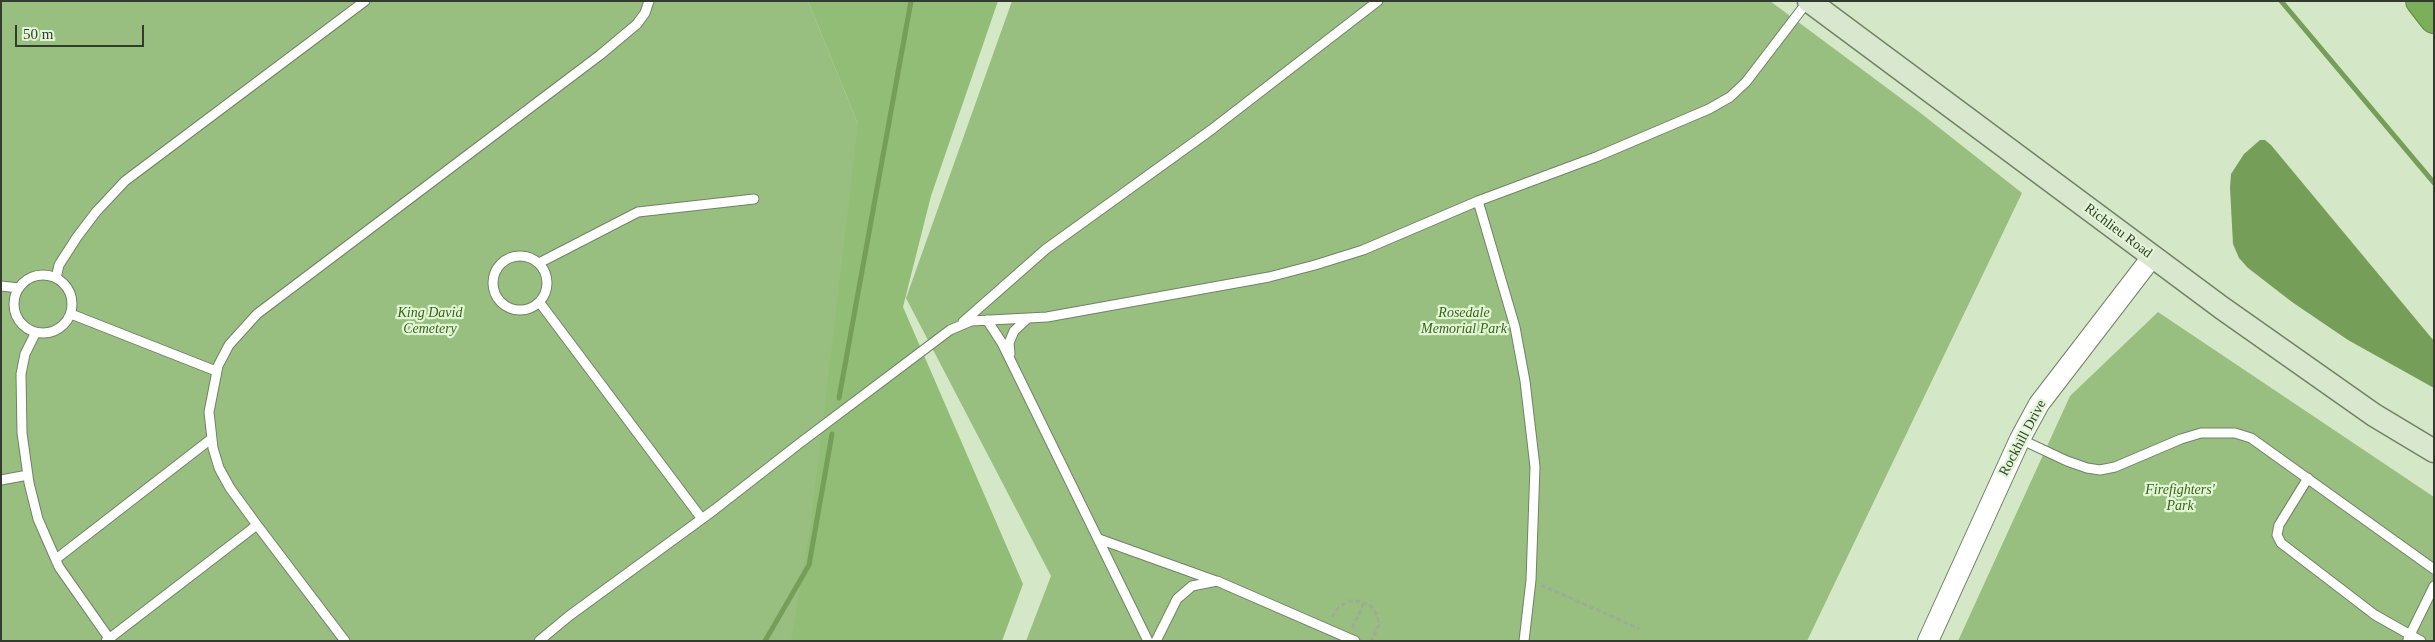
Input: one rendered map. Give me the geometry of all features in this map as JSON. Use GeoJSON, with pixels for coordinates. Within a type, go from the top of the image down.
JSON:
{"type":"FeatureCollection","features":[{"type":"Feature","properties":{"kind":"highway"},"geometry":{"type":"LineString","coordinates":[[2420,1],[2434,19]]}},
{"type":"Feature","properties":{"kind":"main road","name":"Richlieu Road"},"geometry":{"type":"LineString","coordinates":[[1808,1],[2152,257],[2366,410],[2434,451]]}},
{"type":"Feature","properties":{"kind":"street","name":"Rockhill Drive"},"geometry":{"type":"LineString","coordinates":[[1928,641],[2020,439],[2038,404],[2152,257]]}},
{"type":"Feature","properties":{"kind":"lane"},"geometry":{"type":"LineString","coordinates":[[56,278],[59,264],[77,237],[96,212],[125,181],[365,1]]}},
{"type":"Feature","properties":{"kind":"lane"},"geometry":{"type":"LineString","coordinates":[[345,641],[230,488],[219,468],[211,439],[209,412],[216,371],[229,345],[257,314],[600,56],[637,24],[645,13],[649,1]]}},
{"type":"Feature","properties":{"kind":"lane"},"geometry":{"type":"LineString","coordinates":[[539,641],[569,616],[702,519],[800,443],[957,327],[1046,249],[1211,130],[1378,1]]}},
{"type":"Feature","properties":{"kind":"lane"},"geometry":{"type":"LineString","coordinates":[[957,327],[970,320],[1028,318],[1102,308],[1268,277],[1315,266],[1363,250],[1478,201],[1596,157],[1709,109],[1730,97],[1746,82],[1808,1]]}},
{"type":"Feature","properties":{"kind":"lane"},"geometry":{"type":"LineString","coordinates":[[539,263],[638,212],[754,198]]}},
{"type":"Feature","properties":{"kind":"lane"},"geometry":{"type":"LineString","coordinates":[[1478,201],[1515,327],[1525,381],[1535,467],[1531,580],[1524,641]]}},
{"type":"Feature","properties":{"kind":"lane"},"geometry":{"type":"LineString","coordinates":[[523,256],[539,263],[547,278],[545,296],[540,303],[524,311],[514,310],[498,300],[492,283],[499,265],[506,259],[523,256]]}},
{"type":"Feature","properties":{"kind":"lane"},"geometry":{"type":"LineString","coordinates":[[39,275],[56,278],[68,289],[72,305],[71,314],[61,327],[53,331],[36,332],[28,328],[16,314],[14,306],[19,288],[31,277],[39,275]]}},
{"type":"Feature","properties":{"kind":"lane"},"geometry":{"type":"LineString","coordinates":[[1,286],[19,288]]}},
{"type":"Feature","properties":{"kind":"lane"},"geometry":{"type":"LineString","coordinates":[[540,303],[702,519]]}},
{"type":"Feature","properties":{"kind":"lane"},"geometry":{"type":"LineString","coordinates":[[71,314],[216,371]]}},
{"type":"Feature","properties":{"kind":"lane"},"geometry":{"type":"LineString","coordinates":[[1010,359],[1009,344],[1014,331],[1028,318]]}},
{"type":"Feature","properties":{"kind":"lane"},"geometry":{"type":"LineString","coordinates":[[986,320],[1010,359],[1148,641]]}},
{"type":"Feature","properties":{"kind":"lane"},"geometry":{"type":"LineString","coordinates":[[36,332],[25,354],[21,374],[22,433],[28,475],[38,519],[56,559],[88,611],[109,640],[257,525]]}},
{"type":"Feature","properties":{"kind":"lane"},"geometry":{"type":"LineString","coordinates":[[2020,439],[2066,461],[2100,470],[2115,467],[2181,439],[2202,433],[2235,433],[2251,438],[2434,569]]}},
{"type":"Feature","properties":{"kind":"lane"},"geometry":{"type":"LineString","coordinates":[[56,559],[211,439]]}},
{"type":"Feature","properties":{"kind":"lane"},"geometry":{"type":"LineString","coordinates":[[1,480],[28,475]]}},
{"type":"Feature","properties":{"kind":"lane"},"geometry":{"type":"LineString","coordinates":[[2308,478],[2279,525],[2277,535],[2281,543],[2375,615],[2408,638],[2421,641]]}},
{"type":"Feature","properties":{"kind":"lane"},"geometry":{"type":"LineString","coordinates":[[1098,539],[1217,581],[1351,639]]}},
{"type":"Feature","properties":{"kind":"lane"},"geometry":{"type":"LineString","coordinates":[[1156,641],[1177,599],[1192,586],[1217,581]]}},
{"type":"Feature","properties":{"kind":"lane"},"geometry":{"type":"LineString","coordinates":[[2408,638],[2434,586]]}},
{"type":"Feature","properties":{"kind":"path"},"geometry":{"type":"LineString","coordinates":[[1531,580],[1640,629]]}},
{"type":"Feature","properties":{"kind":"path"},"geometry":{"type":"LineString","coordinates":[[1325,628],[1334,614],[1349,601],[1364,603],[1371,606],[1378,615],[1379,625],[1371,641]]}},
{"type":"Feature","properties":{"kind":"path"},"geometry":{"type":"LineString","coordinates":[[1351,639],[1364,603]]}},
{"type":"Feature","properties":{"kind":"green space","name":"King David Cemetery"},"geometry":{"type":"Polygon","coordinates":[[[1,1],[808,1],[858,124],[858,376],[798,641],[1,641],[1,1]]]}},
{"type":"Feature","properties":{"kind":"green space","name":"Rosedale Memorial Park"},"geometry":{"type":"Polygon","coordinates":[[[1012,1],[1770,1],[1918,111],[2022,193],[1807,641],[1026,641],[1051,576],[906,298],[1012,1]]]}},
{"type":"Feature","properties":{"kind":"green space","name":"Firefighters' Park"},"geometry":{"type":"Polygon","coordinates":[[[2158,312],[2434,497],[2434,641],[1958,641],[2070,396],[2158,312]]]}},
{"type":"Feature","properties":{"kind":"shaded area"},"geometry":{"type":"Polygon","coordinates":[[[808,1],[998,1],[931,196],[903,307],[1023,584],[1002,641],[791,641],[810,530],[858,124],[808,1]]]}},
{"type":"Feature","properties":{"kind":"shaded area"},"geometry":{"type":"Polygon","coordinates":[[[2260,140],[2265,140],[2271,145],[2434,341],[2434,388],[2348,340],[2292,302],[2248,268],[2239,258],[2233,244],[2231,174],[2244,154],[2260,140]]]}},
{"type":"Feature","properties":{"kind":"waterway"},"geometry":{"type":"LineString","coordinates":[[839,398],[911,1]]}},
{"type":"Feature","properties":{"kind":"waterway"},"geometry":{"type":"LineString","coordinates":[[2281,1],[2434,183]]}},
{"type":"Feature","properties":{"kind":"waterway"},"geometry":{"type":"LineString","coordinates":[[765,641],[809,565],[832,434]]}}]}
